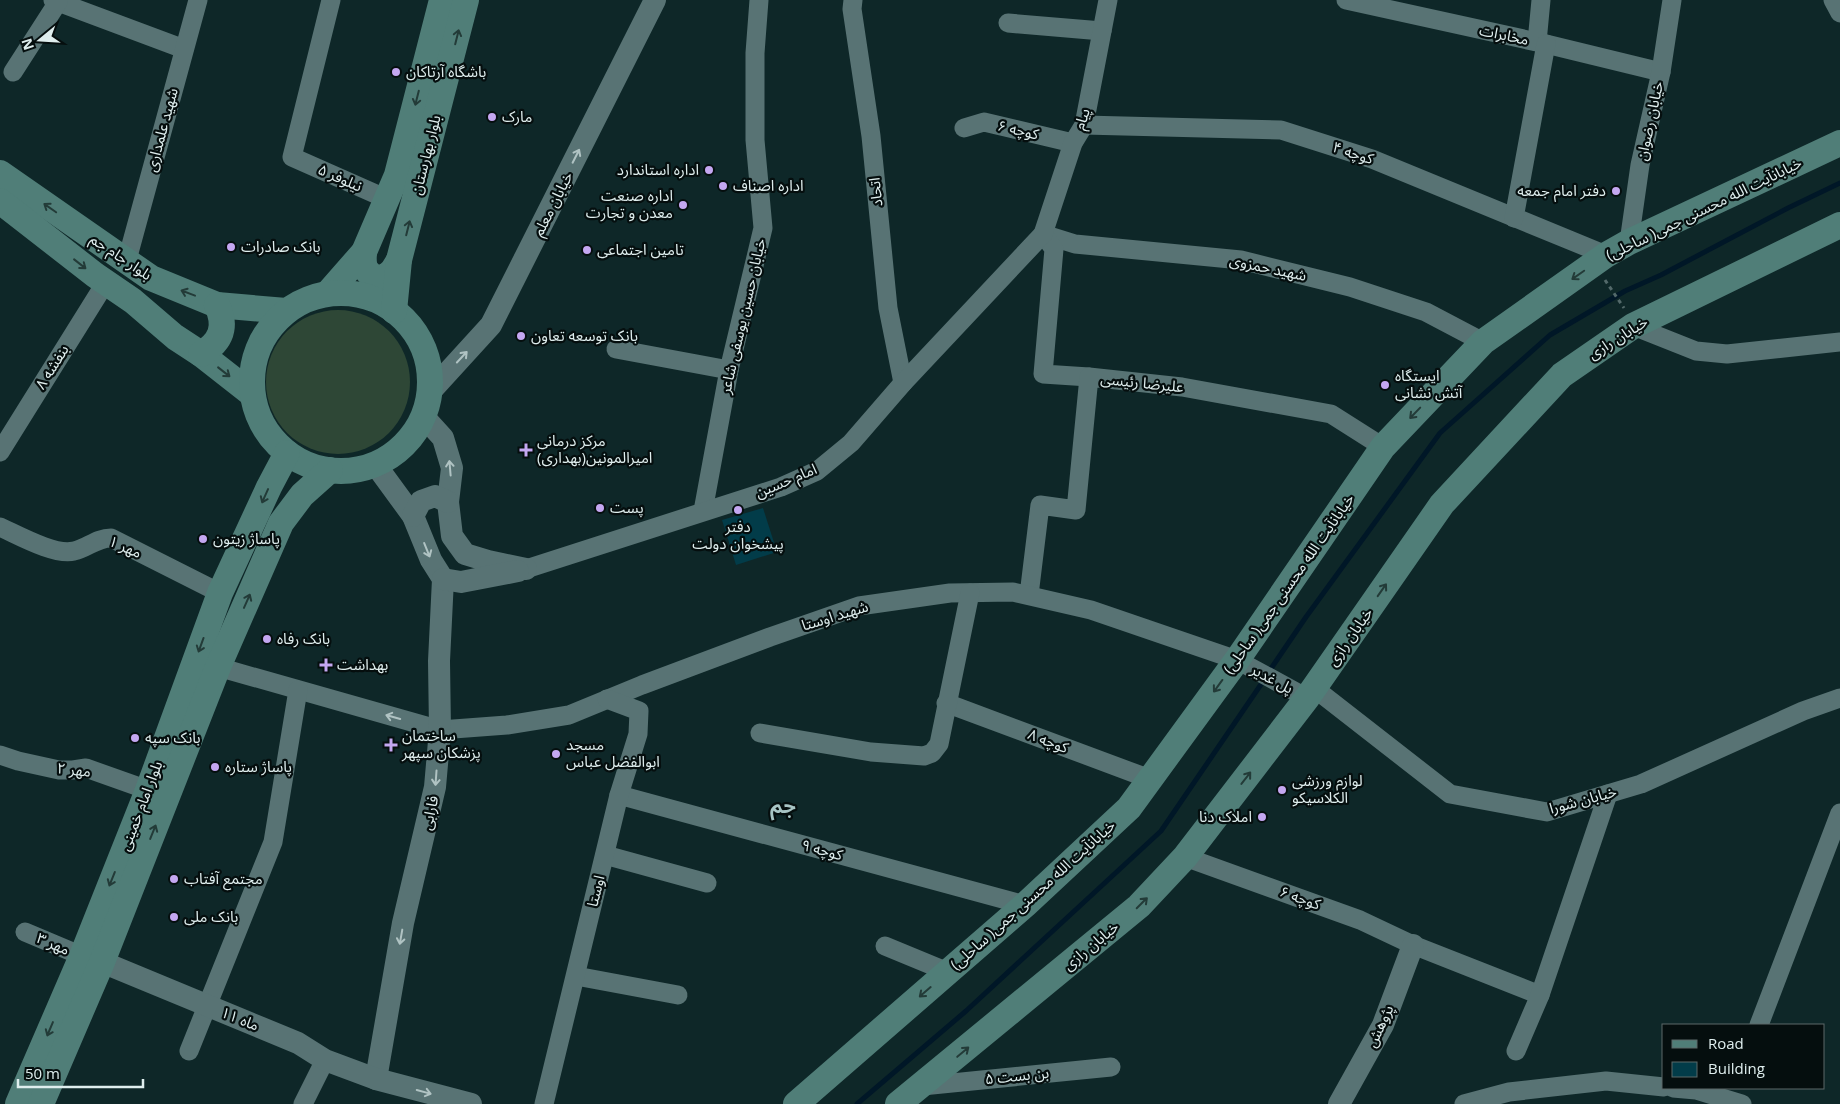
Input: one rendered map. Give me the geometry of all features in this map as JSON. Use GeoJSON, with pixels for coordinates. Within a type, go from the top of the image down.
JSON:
{"type":"FeatureCollection","features":[{"type":"Feature","properties":{"kind":"main road","name":"بلوار بهارستان"},"geometry":{"type":"LineString","coordinates":[[328,293],[364,252],[398,175],[442,0]]}},
{"type":"Feature","properties":{"kind":"main road","name":"بلوار بهارستان"},"geometry":{"type":"LineString","coordinates":[[394,311],[399,260],[466,0]]}},
{"type":"Feature","properties":{"kind":"main road","name":"خیابانآیت الله محسنی جمی( ساحلی)"},"geometry":{"type":"LineString","coordinates":[[796,1104],[1025,905],[1129,808],[1237,660],[1383,447],[1483,342],[1600,259],[1629,242],[1840,143]]}},
{"type":"Feature","properties":{"kind":"main road","name":"بلوار جام جم"},"geometry":{"type":"LineString","coordinates":[[0,173],[151,278],[217,306],[286,311]]}},
{"type":"Feature","properties":{"kind":"main road","name":"بلوار جام جم"},"geometry":{"type":"LineString","coordinates":[[0,201],[132,301],[175,337],[201,354],[252,394]]}},
{"type":"Feature","properties":{"kind":"main road","name":"خیابان رازی"},"geometry":{"type":"LineString","coordinates":[[898,1104],[1139,906],[1185,857],[1311,693],[1442,504],[1562,375],[1635,327],[1840,225]]}},
{"type":"Feature","properties":{"kind":"main road"},"geometry":{"type":"LineString","coordinates":[[364,252],[364,266],[369,274],[377,279],[388,277],[399,260]]}},
{"type":"Feature","properties":{"kind":"main road"},"geometry":{"type":"LineString","coordinates":[[328,293],[352,293],[374,299],[394,311],[411,327],[422,347],[428,370],[426,404],[411,436],[395,452],[375,464],[353,470],[330,470],[307,464],[287,453],[270,436],[258,416],[252,394],[252,370],[258,348],[270,328],[286,311],[306,300],[328,293]]}},
{"type":"Feature","properties":{"kind":"main road"},"geometry":{"type":"LineString","coordinates":[[201,354],[214,347],[221,330],[223,318],[217,306]]}},
{"type":"Feature","properties":{"kind":"main road","name":"بلوار امام خمینی"},"geometry":{"type":"LineString","coordinates":[[41,1104],[92,959],[148,790],[220,593],[269,487],[287,453]]}},
{"type":"Feature","properties":{"kind":"main road","name":"بلوار امام خمینی"},"geometry":{"type":"LineString","coordinates":[[18,1104],[92,959],[281,523],[302,495],[330,470]]}},
{"type":"Feature","properties":{"kind":"street","name":"شهید علمداری"},"geometry":{"type":"LineString","coordinates":[[127,260],[198,0]]}},
{"type":"Feature","properties":{"kind":"street","name":"نیلوفر ۵"},"geometry":{"type":"LineString","coordinates":[[331,0],[292,157],[387,199]]}},
{"type":"Feature","properties":{"kind":"street","name":"خیابان معلم"},"geometry":{"type":"LineString","coordinates":[[426,404],[492,325],[655,0]]}},
{"type":"Feature","properties":{"kind":"street","name":"خیابان حسین یوسفی شاعر"},"geometry":{"type":"LineString","coordinates":[[703,511],[729,370],[763,228],[755,140],[755,53],[759,0]]}},
{"type":"Feature","properties":{"kind":"street","name":"اتحاد"},"geometry":{"type":"LineString","coordinates":[[852,0],[871,136],[888,308],[904,383]]}},
{"type":"Feature","properties":{"kind":"street","name":"پیام"},"geometry":{"type":"LineString","coordinates":[[1043,234],[1073,143],[1084,125],[1108,0]]}},
{"type":"Feature","properties":{"kind":"street","name":"مخابرات"},"geometry":{"type":"LineString","coordinates":[[1346,0],[1542,43],[1661,72]]}},
{"type":"Feature","properties":{"kind":"street"},"geometry":{"type":"LineString","coordinates":[[1514,218],[1542,43],[1541,0]]}},
{"type":"Feature","properties":{"kind":"street","name":"خیابان رضوان"},"geometry":{"type":"LineString","coordinates":[[1629,242],[1640,166],[1661,72],[1672,0]]}},
{"type":"Feature","properties":{"kind":"street"},"geometry":{"type":"LineString","coordinates":[[1833,0],[1840,13]]}},
{"type":"Feature","properties":{"kind":"street"},"geometry":{"type":"LineString","coordinates":[[13,72],[55,1],[184,49]]}},
{"type":"Feature","properties":{"kind":"street"},"geometry":{"type":"LineString","coordinates":[[1008,24],[1102,31]]}},
{"type":"Feature","properties":{"kind":"street","name":"کوچه ۶"},"geometry":{"type":"LineString","coordinates":[[964,128],[984,122],[1073,143]]}},
{"type":"Feature","properties":{"kind":"street","name":"کوچه ۴"},"geometry":{"type":"LineString","coordinates":[[1084,125],[1281,130],[1372,159],[1514,218],[1600,259]]}},
{"type":"Feature","properties":{"kind":"street"},"geometry":{"type":"LineString","coordinates":[[1043,234],[1054,249],[1043,374],[1089,377]]}},
{"type":"Feature","properties":{"kind":"street","name":"امام حسین"},"geometry":{"type":"LineString","coordinates":[[443,579],[461,582],[526,569],[781,487],[818,471],[850,443],[1043,234]]}},
{"type":"Feature","properties":{"kind":"street","name":"شهید حمزوی"},"geometry":{"type":"LineString","coordinates":[[1043,234],[1075,244],[1241,260],[1350,288],[1426,312],[1483,342]]}},
{"type":"Feature","properties":{"kind":"street","name":"بنفشه ۸"},"geometry":{"type":"LineString","coordinates":[[0,452],[106,282]]}},
{"type":"Feature","properties":{"kind":"street"},"geometry":{"type":"LineString","coordinates":[[1635,327],[1696,351],[1727,354],[1840,342]]}},
{"type":"Feature","properties":{"kind":"street"},"geometry":{"type":"LineString","coordinates":[[616,349],[729,370]]}},
{"type":"Feature","properties":{"kind":"street","name":"علیرضا رئیسی"},"geometry":{"type":"LineString","coordinates":[[1029,595],[1040,505],[1076,510],[1089,377],[1182,386],[1330,414],[1383,447]]}},
{"type":"Feature","properties":{"kind":"street"},"geometry":{"type":"LineString","coordinates":[[426,404],[443,438],[452,468],[448,502],[452,536],[465,554],[526,569]]}},
{"type":"Feature","properties":{"kind":"street"},"geometry":{"type":"LineString","coordinates":[[375,464],[413,516],[431,560],[443,579]]}},
{"type":"Feature","properties":{"kind":"street"},"geometry":{"type":"LineString","coordinates":[[413,516],[421,501],[435,496],[448,502]]}},
{"type":"Feature","properties":{"kind":"street","name":"مهر ۱"},"geometry":{"type":"LineString","coordinates":[[0,527],[56,550],[68,552],[77,551],[103,538],[111,538],[220,593]]}},
{"type":"Feature","properties":{"kind":"street","name":"فارابی"},"geometry":{"type":"LineString","coordinates":[[376,1079],[404,923],[435,787],[440,730],[439,661],[443,579]]}},
{"type":"Feature","properties":{"kind":"street","name":"شهید اوستا"},"geometry":{"type":"LineString","coordinates":[[440,730],[507,725],[569,715],[761,640],[858,606],[950,593],[1013,592],[1029,595],[1091,610],[1237,660]]}},
{"type":"Feature","properties":{"kind":"street"},"geometry":{"type":"LineString","coordinates":[[760,733],[871,752],[924,756],[932,753],[939,744],[946,702],[970,593]]}},
{"type":"Feature","properties":{"kind":"street","name":"پل غدیر"},"geometry":{"type":"LineString","coordinates":[[1237,660],[1311,693]]}},
{"type":"Feature","properties":{"kind":"street"},"geometry":{"type":"LineString","coordinates":[[218,667],[440,730]]}},
{"type":"Feature","properties":{"kind":"street"},"geometry":{"type":"LineString","coordinates":[[189,1051],[274,842],[298,690]]}},
{"type":"Feature","properties":{"kind":"street","name":"خیابان شورا"},"geometry":{"type":"LineString","coordinates":[[1311,693],[1450,794],[1547,812],[1641,784],[1803,711],[1840,698]]}},
{"type":"Feature","properties":{"kind":"street","name":"اوستا"},"geometry":{"type":"LineString","coordinates":[[544,1104],[620,795],[638,734],[639,711],[608,699]]}},
{"type":"Feature","properties":{"kind":"street","name":"کوچه ۸"},"geometry":{"type":"LineString","coordinates":[[946,702],[1150,779]]}},
{"type":"Feature","properties":{"kind":"street","name":"مهر ۲"},"geometry":{"type":"LineString","coordinates":[[0,755],[59,770],[86,768],[148,790]]}},
{"type":"Feature","properties":{"kind":"street"},"geometry":{"type":"LineString","coordinates":[[1516,1051],[1540,995],[1608,794]]}},
{"type":"Feature","properties":{"kind":"street","name":"کوچه ۹"},"geometry":{"type":"LineString","coordinates":[[620,795],[1025,905]]}},
{"type":"Feature","properties":{"kind":"street"},"geometry":{"type":"LineString","coordinates":[[1759,1024],[1840,813]]}},
{"type":"Feature","properties":{"kind":"street"},"geometry":{"type":"LineString","coordinates":[[605,855],[707,883]]}},
{"type":"Feature","properties":{"kind":"street","name":"کوچه ۶"},"geometry":{"type":"LineString","coordinates":[[1185,857],[1360,920],[1413,945],[1540,995]]}},
{"type":"Feature","properties":{"kind":"street","name":"مهر ۳"},"geometry":{"type":"LineString","coordinates":[[25,932],[92,959]]}},
{"type":"Feature","properties":{"kind":"street","name":"پژوهش"},"geometry":{"type":"LineString","coordinates":[[1339,1104],[1383,1025],[1413,945]]}},
{"type":"Feature","properties":{"kind":"street"},"geometry":{"type":"LineString","coordinates":[[885,946],[948,972]]}},
{"type":"Feature","properties":{"kind":"street","name":"ماه ۱۱"},"geometry":{"type":"LineString","coordinates":[[92,959],[298,1043],[324,1060],[376,1079]]}},
{"type":"Feature","properties":{"kind":"street"},"geometry":{"type":"LineString","coordinates":[[576,976],[678,995]]}},
{"type":"Feature","properties":{"kind":"street"},"geometry":{"type":"LineString","coordinates":[[303,1104],[324,1060]]}},
{"type":"Feature","properties":{"kind":"street","name":"بن بست ۵"},"geometry":{"type":"LineString","coordinates":[[922,1086],[1111,1067]]}},
{"type":"Feature","properties":{"kind":"street"},"geometry":{"type":"LineString","coordinates":[[376,1079],[471,1104]]}},
{"type":"Feature","properties":{"kind":"street"},"geometry":{"type":"LineString","coordinates":[[1464,1104],[1509,1092],[1606,1081],[1662,1087]]}},
{"type":"Feature","properties":{"kind":"street"},"geometry":{"type":"LineString","coordinates":[[1684,1089],[1735,1097]]}},
{"type":"Feature","properties":{"kind":"path"},"geometry":{"type":"LineString","coordinates":[[1600,259],[1635,327]]}},
{"type":"Feature","properties":{"kind":"green space"},"geometry":{"type":"Polygon","coordinates":[[[338,310],[366,315],[389,331],[405,354],[410,382],[405,410],[389,433],[366,449],[338,454],[310,449],[287,433],[271,410],[266,382],[271,354],[287,331],[310,315],[338,310]]]}},
{"type":"Feature","properties":{"kind":"building"},"geometry":{"type":"Polygon","coordinates":[[[763,508],[777,552],[736,565],[722,520],[763,508]]]}},
{"type":"Feature","properties":{"kind":"waterway"},"geometry":{"type":"LineString","coordinates":[[1268,673],[1306,617],[1440,433],[1550,335],[1625,291],[1661,275],[1788,208],[1840,183]]}},
{"type":"Feature","properties":{"kind":"waterway"},"geometry":{"type":"LineString","coordinates":[[857,1104],[966,1011],[1161,831],[1264,680]]}},
{"type":"Feature","properties":{"kind":"place","name":"باشگاه آرتاکان"},"geometry":{"type":"Point","coordinates":[396,72]}},
{"type":"Feature","properties":{"kind":"place","name":"مارک"},"geometry":{"type":"Point","coordinates":[492,117]}},
{"type":"Feature","properties":{"kind":"place","name":"اداره استاندارد"},"geometry":{"type":"Point","coordinates":[709,170]}},
{"type":"Feature","properties":{"kind":"place","name":"اداره اصناف"},"geometry":{"type":"Point","coordinates":[723,186]}},
{"type":"Feature","properties":{"kind":"place","name":"دفتر امام جمعه"},"geometry":{"type":"Point","coordinates":[1616,191]}},
{"type":"Feature","properties":{"kind":"place","name":"اداره صنعت معدن و تجارت"},"geometry":{"type":"Point","coordinates":[683,205]}},
{"type":"Feature","properties":{"kind":"place","name":"بانک صادرات"},"geometry":{"type":"Point","coordinates":[231,247]}},
{"type":"Feature","properties":{"kind":"place","name":"تامین اجتماعی"},"geometry":{"type":"Point","coordinates":[587,250]}},
{"type":"Feature","properties":{"kind":"place","name":"بانک توسعه تعاون"},"geometry":{"type":"Point","coordinates":[521,336]}},
{"type":"Feature","properties":{"kind":"place","name":"ایستگاه آتش نشانی"},"geometry":{"type":"Point","coordinates":[1385,385]}},
{"type":"Feature","properties":{"kind":"place","name":"مرکز درمانی امیرالمونین(بهداری)"},"geometry":{"type":"Point","coordinates":[526,450]}},
{"type":"Feature","properties":{"kind":"place","name":"پست"},"geometry":{"type":"Point","coordinates":[600,508]}},
{"type":"Feature","properties":{"kind":"place","name":"دفتر پیشخوان دولت"},"geometry":{"type":"Point","coordinates":[738,510]}},
{"type":"Feature","properties":{"kind":"place","name":"پاساژ زیتون"},"geometry":{"type":"Point","coordinates":[203,539]}},
{"type":"Feature","properties":{"kind":"place","name":"بانک رفاه"},"geometry":{"type":"Point","coordinates":[267,639]}},
{"type":"Feature","properties":{"kind":"place","name":"بهداشت"},"geometry":{"type":"Point","coordinates":[326,665]}},
{"type":"Feature","properties":{"kind":"place","name":"بانک سپه"},"geometry":{"type":"Point","coordinates":[135,738]}},
{"type":"Feature","properties":{"kind":"place","name":"ساختمان پزشکان سپهر"},"geometry":{"type":"Point","coordinates":[391,745]}},
{"type":"Feature","properties":{"kind":"place","name":"مسجد ابوالفضل عباس"},"geometry":{"type":"Point","coordinates":[556,754]}},
{"type":"Feature","properties":{"kind":"place","name":"پاساژ ستاره"},"geometry":{"type":"Point","coordinates":[215,767]}},
{"type":"Feature","properties":{"kind":"place","name":"لوازم ورزشی الکلاسیکو"},"geometry":{"type":"Point","coordinates":[1282,790]}},
{"type":"Feature","properties":{"kind":"place","name":"املاک دنا"},"geometry":{"type":"Point","coordinates":[1262,817]}},
{"type":"Feature","properties":{"kind":"place","name":"مجتمع آفتاب"},"geometry":{"type":"Point","coordinates":[174,879]}},
{"type":"Feature","properties":{"kind":"place","name":"بانک ملی"},"geometry":{"type":"Point","coordinates":[174,917]}},
{"type":"Feature","properties":{"kind":"district","name":"جم"},"geometry":{"type":"Point","coordinates":[783,806]}}]}
